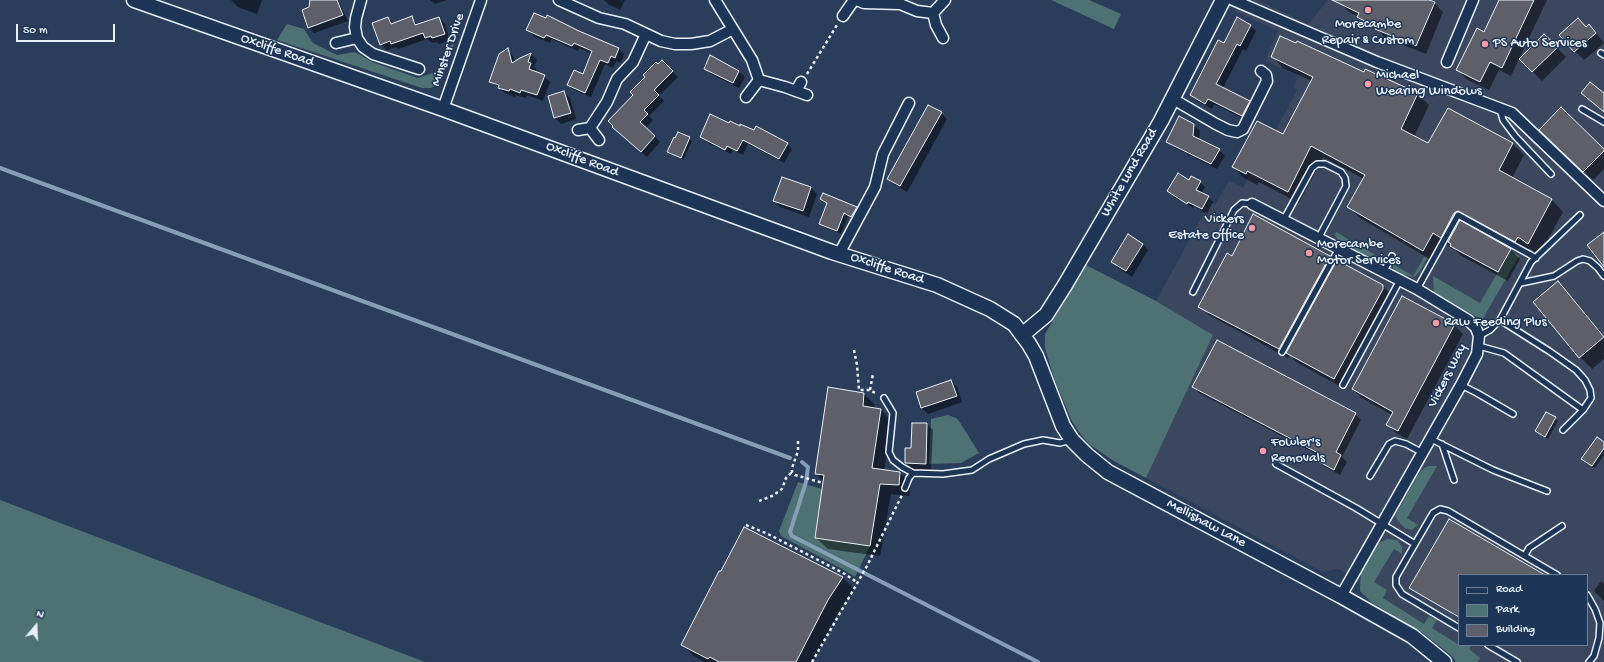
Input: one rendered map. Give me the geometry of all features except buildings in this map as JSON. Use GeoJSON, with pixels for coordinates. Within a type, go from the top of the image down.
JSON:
{"type":"FeatureCollection","features":[{"type":"Feature","properties":{"kind":"main road","name":"Oxcliffe Road"},"geometry":{"type":"LineString","coordinates":[[134,0],[443,109],[839,254],[937,285],[997,313],[1014,324],[1022,334]]}},
{"type":"Feature","properties":{"kind":"main road","name":"White Lund Road"},"geometry":{"type":"LineString","coordinates":[[1022,334],[1046,315],[1173,99],[1223,0]]}},
{"type":"Feature","properties":{"kind":"main road","name":"Mellishaw Lane"},"geometry":{"type":"LineString","coordinates":[[1022,334],[1036,356],[1063,426],[1072,440],[1087,455],[1108,472],[1412,636],[1444,662]]}},
{"type":"Feature","properties":{"kind":"street"},"geometry":{"type":"LineString","coordinates":[[361,0],[356,18],[357,38],[363,47],[373,54],[409,61],[419,69]]}},
{"type":"Feature","properties":{"kind":"street","name":"Minster Drive"},"geometry":{"type":"LineString","coordinates":[[443,109],[481,0]]}},
{"type":"Feature","properties":{"kind":"street"},"geometry":{"type":"LineString","coordinates":[[559,0],[577,3],[599,18],[625,24],[661,41],[675,44],[691,44],[710,41],[733,29]]}},
{"type":"Feature","properties":{"kind":"street"},"geometry":{"type":"LineString","coordinates":[[715,0],[752,60],[759,80]]}},
{"type":"Feature","properties":{"kind":"street"},"geometry":{"type":"LineString","coordinates":[[843,16],[855,0],[864,3],[900,4],[917,11],[933,13]]}},
{"type":"Feature","properties":{"kind":"street"},"geometry":{"type":"LineString","coordinates":[[933,13],[945,0]]}},
{"type":"Feature","properties":{"kind":"street"},"geometry":{"type":"LineString","coordinates":[[1233,0],[1377,62],[1512,113],[1604,202]]}},
{"type":"Feature","properties":{"kind":"street"},"geometry":{"type":"LineString","coordinates":[[1447,62],[1470,1]]}},
{"type":"Feature","properties":{"kind":"street"},"geometry":{"type":"LineString","coordinates":[[933,13],[938,36]]}},
{"type":"Feature","properties":{"kind":"street"},"geometry":{"type":"LineString","coordinates":[[578,130],[590,128],[607,102],[617,79],[633,62],[646,34]]}},
{"type":"Feature","properties":{"kind":"street"},"geometry":{"type":"LineString","coordinates":[[336,43],[357,38]]}},
{"type":"Feature","properties":{"kind":"street"},"geometry":{"type":"LineString","coordinates":[[1173,99],[1222,127],[1237,132],[1243,129],[1267,81],[1266,75],[1261,71]]}},
{"type":"Feature","properties":{"kind":"street"},"geometry":{"type":"LineString","coordinates":[[759,80],[798,87],[807,95]]}},
{"type":"Feature","properties":{"kind":"street"},"geometry":{"type":"LineString","coordinates":[[746,97],[759,80]]}},
{"type":"Feature","properties":{"kind":"street"},"geometry":{"type":"LineString","coordinates":[[839,254],[875,187],[883,154],[909,103]]}},
{"type":"Feature","properties":{"kind":"street"},"geometry":{"type":"LineString","coordinates":[[590,128],[599,140]]}},
{"type":"Feature","properties":{"kind":"street","name":"Vickers Way"},"geometry":{"type":"LineString","coordinates":[[1252,204],[1338,250],[1400,280],[1468,320],[1476,328],[1479,341],[1477,354],[1431,438],[1340,596]]}},
{"type":"Feature","properties":{"kind":"lane"},"geometry":{"type":"LineString","coordinates":[[1500,109],[1503,120],[1515,136],[1551,174]]}},
{"type":"Feature","properties":{"kind":"lane"},"geometry":{"type":"LineString","coordinates":[[1582,109],[1604,122]]}},
{"type":"Feature","properties":{"kind":"lane"},"geometry":{"type":"LineString","coordinates":[[1283,221],[1312,168],[1318,164],[1325,164],[1341,172],[1345,178],[1346,186],[1318,239]]}},
{"type":"Feature","properties":{"kind":"lane"},"geometry":{"type":"LineString","coordinates":[[1193,292],[1234,210],[1242,203],[1252,204]]}},
{"type":"Feature","properties":{"kind":"lane"},"geometry":{"type":"LineString","coordinates":[[1417,290],[1458,215],[1536,258]]}},
{"type":"Feature","properties":{"kind":"lane"},"geometry":{"type":"LineString","coordinates":[[1580,215],[1531,262],[1500,320],[1479,341],[1504,353],[1583,410]]}},
{"type":"Feature","properties":{"kind":"lane"},"geometry":{"type":"LineString","coordinates":[[1282,352],[1338,250]]}},
{"type":"Feature","properties":{"kind":"lane"},"geometry":{"type":"LineString","coordinates":[[1383,273],[1392,256]]}},
{"type":"Feature","properties":{"kind":"lane"},"geometry":{"type":"LineString","coordinates":[[1521,283],[1543,280],[1554,276],[1577,261],[1583,259],[1590,261],[1604,276]]}},
{"type":"Feature","properties":{"kind":"lane"},"geometry":{"type":"LineString","coordinates":[[1343,385],[1400,280]]}},
{"type":"Feature","properties":{"kind":"lane"},"geometry":{"type":"LineString","coordinates":[[1500,320],[1550,351],[1576,370],[1585,380],[1590,390],[1591,398],[1583,410],[1563,430]]}},
{"type":"Feature","properties":{"kind":"lane"},"geometry":{"type":"LineString","coordinates":[[1460,385],[1513,414]]}},
{"type":"Feature","properties":{"kind":"lane"},"geometry":{"type":"LineString","coordinates":[[884,398],[893,413],[891,456],[893,460],[902,467],[913,472],[943,474],[972,470],[989,459],[1024,444],[1043,440],[1060,442],[1072,440]]}},
{"type":"Feature","properties":{"kind":"lane"},"geometry":{"type":"LineString","coordinates":[[1431,438],[1493,470],[1547,491]]}},
{"type":"Feature","properties":{"kind":"lane"},"geometry":{"type":"LineString","coordinates":[[1370,476],[1389,444],[1395,441],[1406,444],[1422,453]]}},
{"type":"Feature","properties":{"kind":"lane"},"geometry":{"type":"LineString","coordinates":[[1442,444],[1454,480]]}},
{"type":"Feature","properties":{"kind":"lane"},"geometry":{"type":"LineString","coordinates":[[1276,464],[1415,544]]}},
{"type":"Feature","properties":{"kind":"lane"},"geometry":{"type":"LineString","coordinates":[[905,488],[908,478],[913,472]]}},
{"type":"Feature","properties":{"kind":"lane"},"geometry":{"type":"LineString","coordinates":[[1458,627],[1402,594],[1396,585],[1396,577],[1415,544],[1433,513],[1440,509],[1448,511],[1526,555],[1555,574]]}},
{"type":"Feature","properties":{"kind":"lane"},"geometry":{"type":"LineString","coordinates":[[1526,555],[1529,548],[1562,526]]}},
{"type":"Feature","properties":{"kind":"lane"},"geometry":{"type":"LineString","coordinates":[[1588,597],[1595,609],[1600,623],[1600,638],[1594,656],[1589,662]]}},
{"type":"Feature","properties":{"kind":"lane"},"geometry":{"type":"LineString","coordinates":[[1490,646],[1517,662]]}},
{"type":"Feature","properties":{"kind":"path"},"geometry":{"type":"LineString","coordinates":[[798,87],[843,16]]}},
{"type":"Feature","properties":{"kind":"path"},"geometry":{"type":"LineString","coordinates":[[854,350],[858,365],[859,390],[870,390],[884,398]]}},
{"type":"Feature","properties":{"kind":"path"},"geometry":{"type":"LineString","coordinates":[[870,390],[873,374]]}},
{"type":"Feature","properties":{"kind":"path"},"geometry":{"type":"LineString","coordinates":[[759,501],[772,496],[782,489],[786,478],[792,472],[797,454],[798,441]]}},
{"type":"Feature","properties":{"kind":"path"},"geometry":{"type":"LineString","coordinates":[[792,472],[800,477],[823,483]]}},
{"type":"Feature","properties":{"kind":"path"},"geometry":{"type":"LineString","coordinates":[[812,662],[859,581],[905,488]]}},
{"type":"Feature","properties":{"kind":"path"},"geometry":{"type":"LineString","coordinates":[[746,525],[768,534],[859,581]]}},
{"type":"Feature","properties":{"kind":"shaded area"},"geometry":{"type":"Polygon","coordinates":[[[1239,0],[1257,0],[1308,24],[1328,0],[1604,0],[1604,662],[1456,662],[1451,655],[1424,634],[1371,602],[1360,591],[1359,583],[1339,569],[1323,572],[1146,478],[1213,335],[1156,301],[1210,202],[1215,205],[1229,181],[1243,188],[1256,163],[1258,164],[1297,90],[1293,87],[1299,75],[1265,61],[1278,31],[1234,11],[1239,0]]]}},
{"type":"Feature","properties":{"kind":"green space"},"geometry":{"type":"Polygon","coordinates":[[[1051,0],[1089,0],[1121,14],[1114,29],[1051,0]]]}},
{"type":"Feature","properties":{"kind":"green space"},"geometry":{"type":"Polygon","coordinates":[[[287,24],[304,29],[313,43],[337,55],[355,52],[372,62],[418,78],[435,72],[442,66],[449,53],[448,46],[454,44],[442,78],[438,84],[431,88],[422,88],[277,40],[287,24]]]}},
{"type":"Feature","properties":{"kind":"green space"},"geometry":{"type":"Polygon","coordinates":[[[1336,232],[1384,260],[1383,262],[1379,263],[1338,240],[1335,235],[1336,232]]]}},
{"type":"Feature","properties":{"kind":"green space"},"geometry":{"type":"Polygon","coordinates":[[[1510,251],[1519,256],[1482,320],[1434,292],[1433,276],[1480,303],[1510,251]]]}},
{"type":"Feature","properties":{"kind":"green space"},"geometry":{"type":"Polygon","coordinates":[[[1424,257],[1427,258],[1420,271],[1414,277],[1397,273],[1393,269],[1393,264],[1413,276],[1424,257]]]}},
{"type":"Feature","properties":{"kind":"green space"},"geometry":{"type":"Polygon","coordinates":[[[1086,265],[1156,301],[1213,335],[1146,478],[1112,460],[1089,444],[1079,432],[1071,419],[1054,378],[1045,348],[1045,334],[1086,265]]]}},
{"type":"Feature","properties":{"kind":"green space"},"geometry":{"type":"Polygon","coordinates":[[[948,415],[959,421],[979,453],[961,463],[929,464],[931,419],[948,415]]]}},
{"type":"Feature","properties":{"kind":"green space"},"geometry":{"type":"Polygon","coordinates":[[[1429,466],[1437,466],[1407,518],[1418,525],[1412,530],[1405,528],[1395,516],[1418,475],[1424,468],[1429,466]]]}},
{"type":"Feature","properties":{"kind":"green space"},"geometry":{"type":"Polygon","coordinates":[[[798,482],[822,489],[870,546],[855,577],[781,536],[779,531],[798,482]]]}},
{"type":"Feature","properties":{"kind":"green space"},"geometry":{"type":"Polygon","coordinates":[[[0,500],[425,662],[0,662],[0,500]]]}},
{"type":"Feature","properties":{"kind":"green space"},"geometry":{"type":"Polygon","coordinates":[[[1387,539],[1397,540],[1402,547],[1402,554],[1394,549],[1374,582],[1387,590],[1383,598],[1424,624],[1429,616],[1437,620],[1432,628],[1458,644],[1458,646],[1471,646],[1469,649],[1480,658],[1477,662],[1456,662],[1451,655],[1424,634],[1371,602],[1360,591],[1361,572],[1379,543],[1387,539]]]}},
{"type":"Feature","properties":{"kind":"waterway"},"geometry":{"type":"LineString","coordinates":[[0,168],[790,458]]}},
{"type":"Feature","properties":{"kind":"waterway"},"geometry":{"type":"LineString","coordinates":[[802,462],[808,467],[806,482],[790,532],[792,536],[1038,662]]}},
{"type":"Feature","properties":{"kind":"place","name":"Morecambe Repair & Custom"},"geometry":{"type":"Point","coordinates":[1368,10]}},
{"type":"Feature","properties":{"kind":"place","name":"PS Auto Services"},"geometry":{"type":"Point","coordinates":[1485,44]}},
{"type":"Feature","properties":{"kind":"place","name":"Michael Wearing Windows"},"geometry":{"type":"Point","coordinates":[1368,84]}},
{"type":"Feature","properties":{"kind":"place","name":"Vickers Estate Office"},"geometry":{"type":"Point","coordinates":[1252,228]}},
{"type":"Feature","properties":{"kind":"place","name":"Morecambe Motor Services"},"geometry":{"type":"Point","coordinates":[1309,253]}},
{"type":"Feature","properties":{"kind":"place","name":"Raw Feeding Plus"},"geometry":{"type":"Point","coordinates":[1436,323]}},
{"type":"Feature","properties":{"kind":"place","name":"Fowler's Removals"},"geometry":{"type":"Point","coordinates":[1263,451]}}]}
